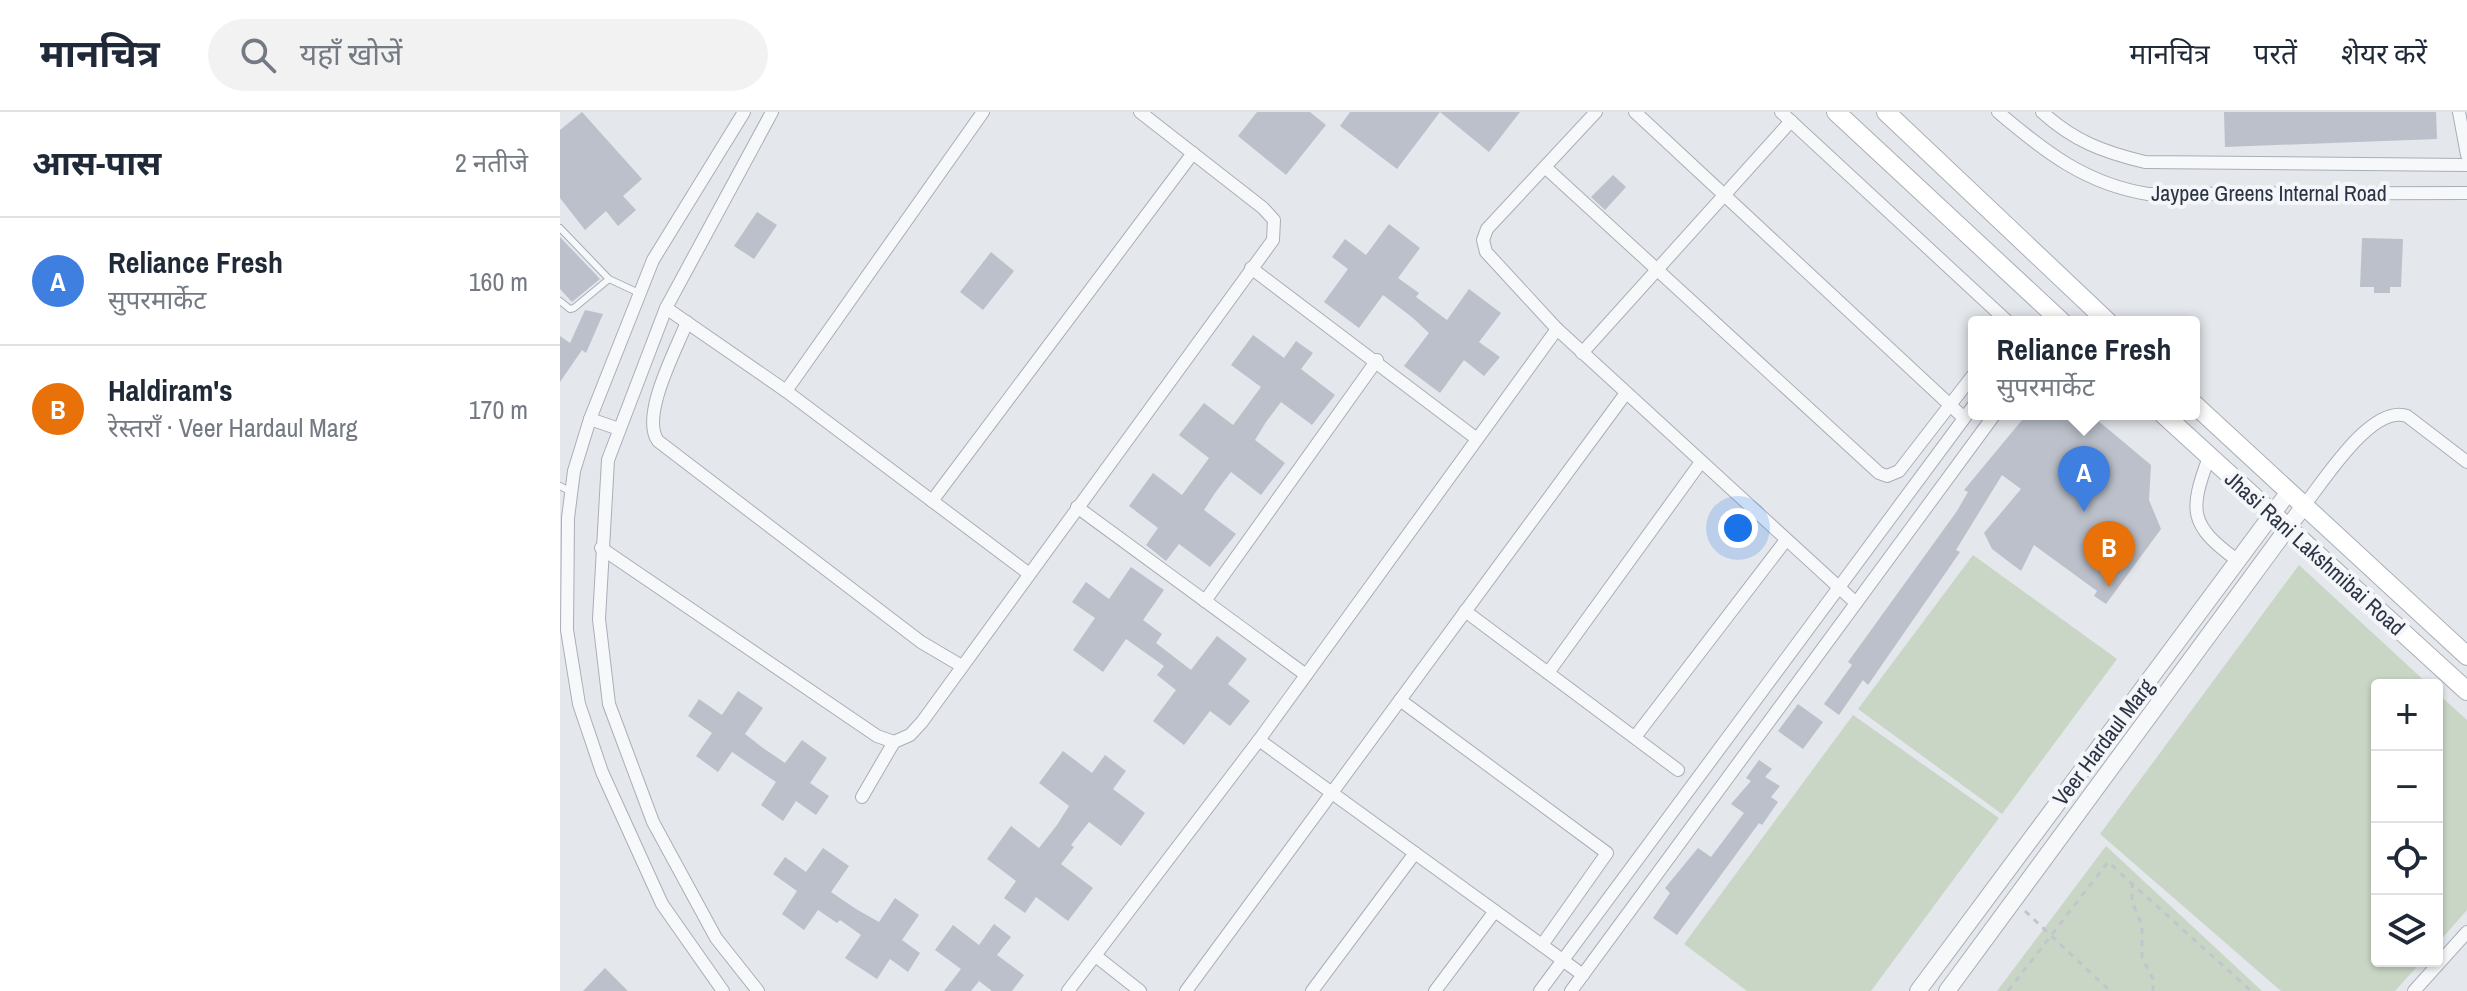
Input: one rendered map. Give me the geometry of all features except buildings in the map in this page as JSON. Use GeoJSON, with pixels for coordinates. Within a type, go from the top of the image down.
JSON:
{"type":"FeatureCollection","features":[{"type":"Feature","properties":{"kind":"main road"},"geometry":{"type":"LineString","coordinates":[[1836,112],[2056,316]]}},
{"type":"Feature","properties":{"kind":"main road"},"geometry":{"type":"LineString","coordinates":[[1886,112],[2102,316]]}},
{"type":"Feature","properties":{"kind":"main road","name":"Jhasi Rani Lakshmibai Road"},"geometry":{"type":"LineString","coordinates":[[2200,410],[2467,656]]}},
{"type":"Feature","properties":{"kind":"main road","name":"Jhasi Rani Lakshmibai Road"},"geometry":{"type":"LineString","coordinates":[[2169,420],[2467,691]]}},
{"type":"Feature","properties":{"kind":"street"},"geometry":{"type":"LineString","coordinates":[[723,991],[662,904],[602,772],[579,704],[567,630],[565,489],[653,260],[744,112]]}},
{"type":"Feature","properties":{"kind":"street"},"geometry":{"type":"LineString","coordinates":[[758,991],[716,938],[653,822],[609,704],[599,619],[608,460],[666,308],[772,112]]}},
{"type":"Feature","properties":{"kind":"street"},"geometry":{"type":"LineString","coordinates":[[786,391],[983,112]]}},
{"type":"Feature","properties":{"kind":"street"},"geometry":{"type":"LineString","coordinates":[[862,797],[894,742],[910,735],[922,722],[960,665],[1273,240],[1274,220],[1140,112]]}},
{"type":"Feature","properties":{"kind":"street"},"geometry":{"type":"LineString","coordinates":[[1596,112],[1487,229],[1483,240],[1494,264],[1582,353],[1856,603]]}},
{"type":"Feature","properties":{"kind":"street"},"geometry":{"type":"LineString","coordinates":[[1635,112],[1964,418]]}},
{"type":"Feature","properties":{"kind":"street","name":"Jaypee Greens Internal Road"},"geometry":{"type":"LineString","coordinates":[[1998,112],[2048,156],[2088,178],[2148,194],[2467,193]]}},
{"type":"Feature","properties":{"kind":"street","name":"Jaypee Greens Internal Road"},"geometry":{"type":"LineString","coordinates":[[2042,112],[2069,136],[2102,152],[2145,162],[2467,165]]}},
{"type":"Feature","properties":{"kind":"street"},"geometry":{"type":"LineString","coordinates":[[2459,112],[2467,155]]}},
{"type":"Feature","properties":{"kind":"street"},"geometry":{"type":"LineString","coordinates":[[1582,353],[1723,196],[1786,116],[2002,316]]}},
{"type":"Feature","properties":{"kind":"street"},"geometry":{"type":"LineString","coordinates":[[932,501],[1193,153]]}},
{"type":"Feature","properties":{"kind":"street"},"geometry":{"type":"LineString","coordinates":[[1545,167],[1879,473],[1887,476],[1899,471],[1968,382]]}},
{"type":"Feature","properties":{"kind":"street"},"geometry":{"type":"LineString","coordinates":[[1251,268],[1377,360],[1477,439]]}},
{"type":"Feature","properties":{"kind":"street"},"geometry":{"type":"LineString","coordinates":[[666,308],[786,391],[1028,573]]}},
{"type":"Feature","properties":{"kind":"street"},"geometry":{"type":"LineString","coordinates":[[687,322],[652,413],[652,432],[658,441],[921,642],[960,665]]}},
{"type":"Feature","properties":{"kind":"street"},"geometry":{"type":"LineString","coordinates":[[1068,991],[1097,957],[1259,740],[1557,329]]}},
{"type":"Feature","properties":{"kind":"street"},"geometry":{"type":"LineString","coordinates":[[1205,601],[1377,360]]}},
{"type":"Feature","properties":{"kind":"street"},"geometry":{"type":"LineString","coordinates":[[1186,991],[1626,393]]}},
{"type":"Feature","properties":{"kind":"street"},"geometry":{"type":"LineString","coordinates":[[2303,507],[2358,439],[2385,415],[2396,412],[2407,416],[2467,462]]}},
{"type":"Feature","properties":{"kind":"street"},"geometry":{"type":"LineString","coordinates":[[1540,991],[1968,413]]}},
{"type":"Feature","properties":{"kind":"street"},"geometry":{"type":"LineString","coordinates":[[590,419],[619,429]]}},
{"type":"Feature","properties":{"kind":"street"},"geometry":{"type":"LineString","coordinates":[[1571,991],[1991,420]]}},
{"type":"Feature","properties":{"kind":"street"},"geometry":{"type":"LineString","coordinates":[[2209,457],[2196,493],[2197,512],[2208,536],[2237,560]]}},
{"type":"Feature","properties":{"kind":"street"},"geometry":{"type":"LineString","coordinates":[[1548,673],[1701,462]]}},
{"type":"Feature","properties":{"kind":"street","name":"Veer Hardaul Marg"},"geometry":{"type":"LineString","coordinates":[[1918,991],[2288,493]]}},
{"type":"Feature","properties":{"kind":"street"},"geometry":{"type":"LineString","coordinates":[[1077,507],[1306,675]]}},
{"type":"Feature","properties":{"kind":"street","name":"Veer Hardaul Marg"},"geometry":{"type":"LineString","coordinates":[[1947,991],[2303,507]]}},
{"type":"Feature","properties":{"kind":"street"},"geometry":{"type":"LineString","coordinates":[[1635,737],[1786,540]]}},
{"type":"Feature","properties":{"kind":"street"},"geometry":{"type":"LineString","coordinates":[[601,548],[877,736],[894,742]]}},
{"type":"Feature","properties":{"kind":"street"},"geometry":{"type":"LineString","coordinates":[[1465,611],[1678,770]]}},
{"type":"Feature","properties":{"kind":"street"},"geometry":{"type":"LineString","coordinates":[[1400,700],[1607,853],[1542,945]]}},
{"type":"Feature","properties":{"kind":"street"},"geometry":{"type":"LineString","coordinates":[[1259,740],[1583,975]]}},
{"type":"Feature","properties":{"kind":"street"},"geometry":{"type":"LineString","coordinates":[[1312,991],[1415,853]]}},
{"type":"Feature","properties":{"kind":"street"},"geometry":{"type":"LineString","coordinates":[[1435,991],[1495,911]]}},
{"type":"Feature","properties":{"kind":"street"},"geometry":{"type":"LineString","coordinates":[[2414,991],[2467,932]]}},
{"type":"Feature","properties":{"kind":"street"},"geometry":{"type":"LineString","coordinates":[[1097,957],[1140,991]]}},
{"type":"Feature","properties":{"kind":"lane"},"geometry":{"type":"LineString","coordinates":[[560,228],[609,279],[639,293]]}},
{"type":"Feature","properties":{"kind":"lane"},"geometry":{"type":"LineString","coordinates":[[560,301],[574,308],[609,279]]}},
{"type":"Feature","properties":{"kind":"path"},"geometry":{"type":"LineString","coordinates":[[2008,991],[2049,934],[2108,862],[2251,991]]}},
{"type":"Feature","properties":{"kind":"path"},"geometry":{"type":"LineString","coordinates":[[2132,882],[2132,901],[2142,926],[2142,957],[2153,979],[2153,991]]}},
{"type":"Feature","properties":{"kind":"path"},"geometry":{"type":"LineString","coordinates":[[2014,901],[2110,991]]}},
{"type":"Feature","properties":{"kind":"green space"},"geometry":{"type":"Polygon","coordinates":[[[1973,555],[2117,659],[2002,814],[1858,709],[1973,555]]]}},
{"type":"Feature","properties":{"kind":"green space"},"geometry":{"type":"Polygon","coordinates":[[[2299,565],[2422,679],[2371,679],[2371,967],[2417,967],[2395,991],[2281,991],[2100,834],[2299,565]]]}},
{"type":"Feature","properties":{"kind":"green space"},"geometry":{"type":"Polygon","coordinates":[[[2443,698],[2467,720],[2467,910],[2443,937],[2443,698]]]}},
{"type":"Feature","properties":{"kind":"green space"},"geometry":{"type":"Polygon","coordinates":[[[1853,715],[1999,818],[1871,991],[1747,991],[1684,944],[1853,715]]]}},
{"type":"Feature","properties":{"kind":"green space"},"geometry":{"type":"Polygon","coordinates":[[[2106,846],[2262,991],[1997,991],[2106,846]]]}},
{"type":"Feature","properties":{"kind":"place","name":"Reliance Fresh"},"geometry":{"type":"Point","coordinates":[2084,512]}},
{"type":"Feature","properties":{"kind":"place","name":"Haldiram's"},"geometry":{"type":"Point","coordinates":[2109,587]}}]}
